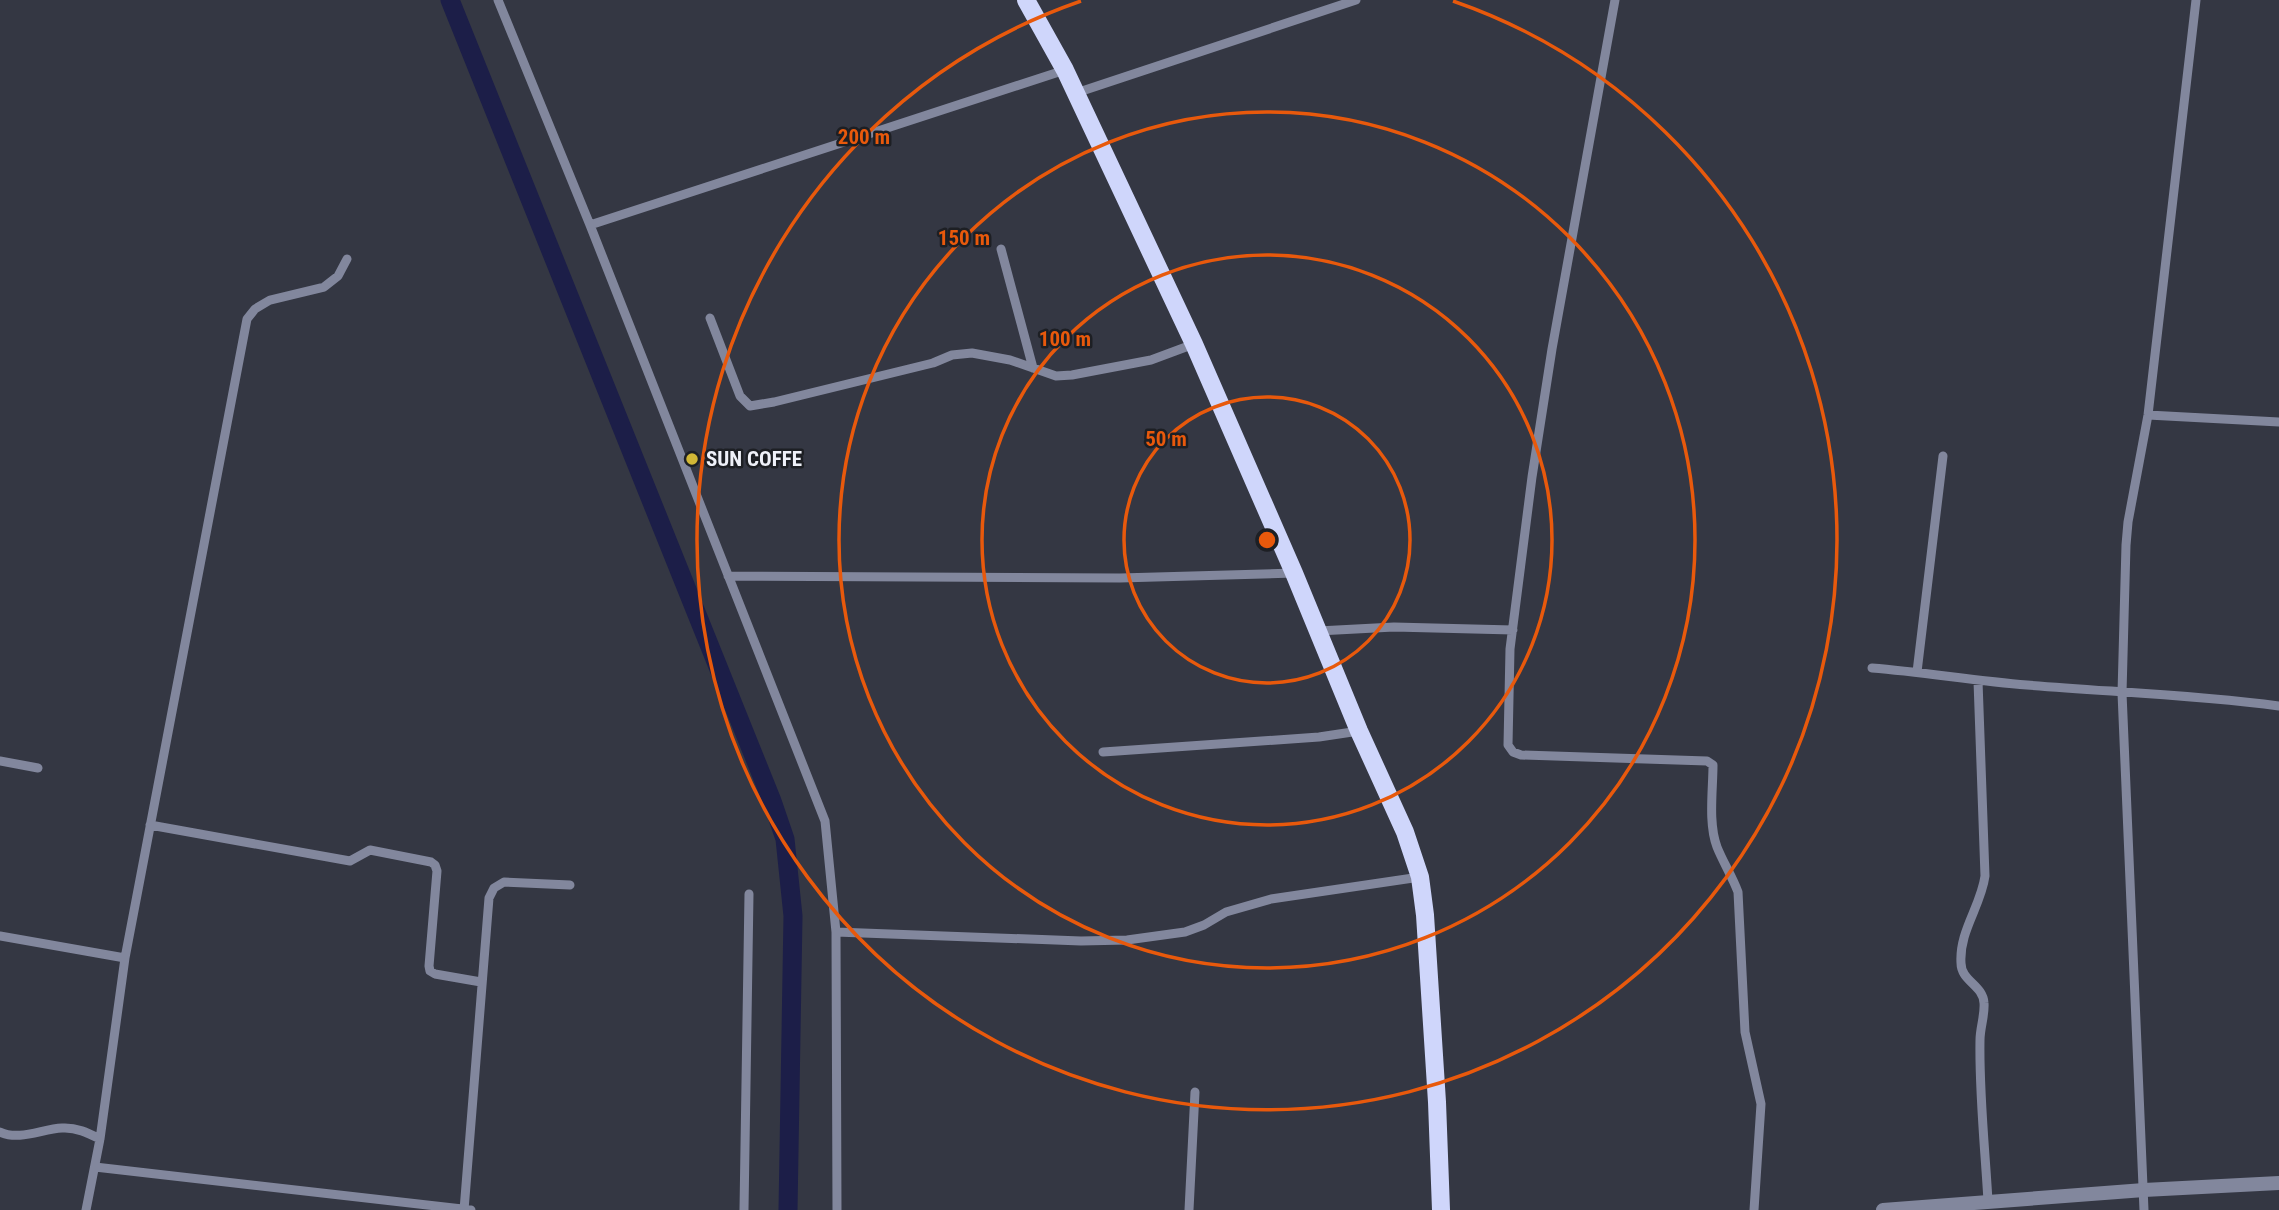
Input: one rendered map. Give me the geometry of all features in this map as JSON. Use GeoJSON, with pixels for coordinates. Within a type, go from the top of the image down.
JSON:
{"type":"FeatureCollection","features":[{"type":"Feature","properties":{"kind":"main road"},"geometry":{"type":"LineString","coordinates":[[1026,0],[1065,70],[1194,344],[1294,573],[1359,731],[1405,832],[1420,877],[1425,915],[1441,1210]]}},
{"type":"Feature","properties":{"kind":"street"},"geometry":{"type":"LineString","coordinates":[[1883,1210],[2144,1190],[2279,1183]]}},
{"type":"Feature","properties":{"kind":"lane"},"geometry":{"type":"LineString","coordinates":[[498,0],[590,225],[825,821],[836,932],[837,1210]]}},
{"type":"Feature","properties":{"kind":"lane"},"geometry":{"type":"LineString","coordinates":[[1076,93],[1356,0]]}},
{"type":"Feature","properties":{"kind":"lane"},"geometry":{"type":"LineString","coordinates":[[1615,0],[1552,349],[1510,649],[1508,745],[1513,752],[1521,755],[1707,761],[1713,765],[1714,834],[1738,892],[1745,1032],[1761,1104],[1754,1210]]}},
{"type":"Feature","properties":{"kind":"lane"},"geometry":{"type":"LineString","coordinates":[[2144,1210],[2122,693],[2128,522],[2148,415],[2196,0]]}},
{"type":"Feature","properties":{"kind":"lane"},"geometry":{"type":"LineString","coordinates":[[590,225],[1065,70]]}},
{"type":"Feature","properties":{"kind":"lane"},"geometry":{"type":"LineString","coordinates":[[1001,249],[1033,368]]}},
{"type":"Feature","properties":{"kind":"lane"},"geometry":{"type":"LineString","coordinates":[[86,1210],[100,1139],[125,958],[247,319],[255,309],[270,300],[324,287],[338,276],[347,259]]}},
{"type":"Feature","properties":{"kind":"lane"},"geometry":{"type":"LineString","coordinates":[[710,318],[740,396],[750,406],[933,363],[952,355],[972,353],[994,356],[1056,376],[1151,360],[1194,344]]}},
{"type":"Feature","properties":{"kind":"lane"},"geometry":{"type":"LineString","coordinates":[[2148,415],[2279,422]]}},
{"type":"Feature","properties":{"kind":"lane"},"geometry":{"type":"LineString","coordinates":[[1917,672],[1943,456]]}},
{"type":"Feature","properties":{"kind":"lane"},"geometry":{"type":"LineString","coordinates":[[728,576],[1120,578],[1294,573]]}},
{"type":"Feature","properties":{"kind":"lane"},"geometry":{"type":"LineString","coordinates":[[1318,631],[1394,627],[1513,630]]}},
{"type":"Feature","properties":{"kind":"lane"},"geometry":{"type":"LineString","coordinates":[[1872,668],[1978,681],[2279,706]]}},
{"type":"Feature","properties":{"kind":"lane"},"geometry":{"type":"LineString","coordinates":[[1978,681],[1985,876],[1980,899],[1965,930],[1961,964],[1964,975],[1981,991],[1984,1003],[1980,1039],[1988,1201]]}},
{"type":"Feature","properties":{"kind":"lane"},"geometry":{"type":"LineString","coordinates":[[1102,752],[1320,737],[1359,731]]}},
{"type":"Feature","properties":{"kind":"lane"},"geometry":{"type":"LineString","coordinates":[[0,761],[38,768]]}},
{"type":"Feature","properties":{"kind":"lane"},"geometry":{"type":"LineString","coordinates":[[150,824],[349,861],[370,850],[430,862],[435,865],[437,871],[430,971],[481,982]]}},
{"type":"Feature","properties":{"kind":"lane"},"geometry":{"type":"LineString","coordinates":[[836,932],[1081,941],[1127,940],[1185,932],[1204,926],[1226,912],[1271,899],[1420,877]]}},
{"type":"Feature","properties":{"kind":"lane"},"geometry":{"type":"LineString","coordinates":[[95,1167],[467,1210],[489,898],[494,888],[504,881],[569,885]]}},
{"type":"Feature","properties":{"kind":"lane"},"geometry":{"type":"LineString","coordinates":[[744,1210],[750,894]]}},
{"type":"Feature","properties":{"kind":"lane"},"geometry":{"type":"LineString","coordinates":[[0,936],[125,958]]}},
{"type":"Feature","properties":{"kind":"lane"},"geometry":{"type":"LineString","coordinates":[[1189,1210],[1195,1093]]}},
{"type":"Feature","properties":{"kind":"lane"},"geometry":{"type":"LineString","coordinates":[[0,1132],[18,1135],[63,1128],[83,1131],[100,1139]]}},
{"type":"Feature","properties":{"kind":"waterway"},"geometry":{"type":"LineString","coordinates":[[450,0],[785,839],[793,916],[788,1210]]}},
{"type":"Feature","properties":{"kind":"place","name":"SUN COFFE"},"geometry":{"type":"Point","coordinates":[692,459]}}]}
